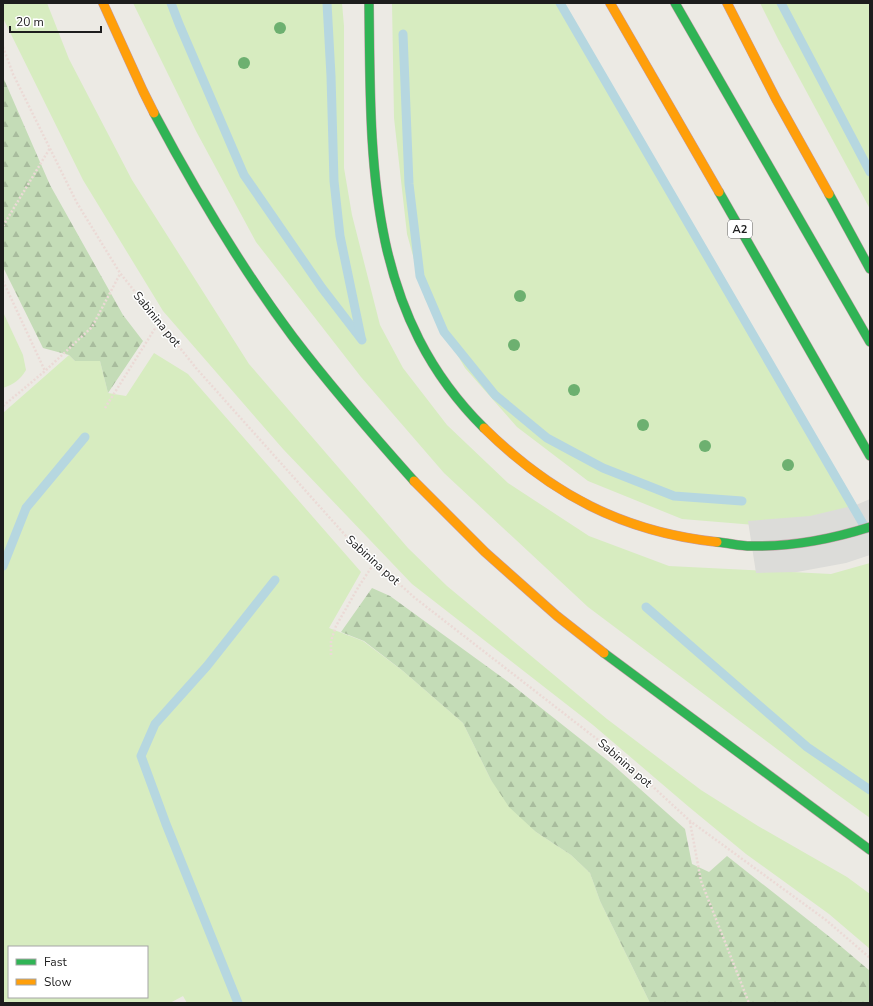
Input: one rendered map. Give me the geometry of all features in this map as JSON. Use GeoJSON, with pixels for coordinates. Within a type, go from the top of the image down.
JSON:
{"type":"FeatureCollection","features":[{"type":"Feature","properties":{"kind":"highway"},"geometry":{"type":"LineString","coordinates":[[102,3],[147,102],[188,177],[230,246],[276,315],[328,382],[380,444],[436,504],[489,556],[557,616],[621,666],[870,850]]}},
{"type":"Feature","properties":{"kind":"highway"},"geometry":{"type":"LineString","coordinates":[[369,3],[372,126],[377,198],[387,252],[401,302],[412,328],[439,374],[456,396],[492,436],[556,488],[579,501],[627,523],[654,531],[680,537],[752,546],[779,545],[834,537],[870,527]]}},
{"type":"Feature","properties":{"kind":"highway","name":"A2"},"geometry":{"type":"LineString","coordinates":[[610,3],[870,456]]}},
{"type":"Feature","properties":{"kind":"highway"},"geometry":{"type":"LineString","coordinates":[[675,3],[870,342]]}},
{"type":"Feature","properties":{"kind":"highway"},"geometry":{"type":"LineString","coordinates":[[728,3],[776,99],[870,269]]}},
{"type":"Feature","properties":{"kind":"path","name":"Sabinina pot"},"geometry":{"type":"LineString","coordinates":[[3,47],[13,74],[77,203],[120,273],[196,368],[346,536],[414,598],[624,760],[690,821],[826,920],[870,958]]}},
{"type":"Feature","properties":{"kind":"path"},"geometry":{"type":"LineString","coordinates":[[3,226],[50,148]]}},
{"type":"Feature","properties":{"kind":"path"},"geometry":{"type":"LineString","coordinates":[[3,406],[45,371],[92,327],[120,273]]}},
{"type":"Feature","properties":{"kind":"path"},"geometry":{"type":"LineString","coordinates":[[3,281],[45,371]]}},
{"type":"Feature","properties":{"kind":"path"},"geometry":{"type":"LineString","coordinates":[[105,408],[159,322]]}},
{"type":"Feature","properties":{"kind":"path"},"geometry":{"type":"LineString","coordinates":[[331,655],[331,641],[336,626],[375,562]]}},
{"type":"Feature","properties":{"kind":"path"},"geometry":{"type":"LineString","coordinates":[[690,821],[701,881],[749,1003]]}},
{"type":"Feature","properties":{"kind":"green space"},"geometry":{"type":"Polygon","coordinates":[[[3,3],[47,3],[69,59],[132,180],[249,364],[408,548],[447,586],[607,719],[701,790],[758,826],[847,877],[870,894],[870,949],[829,914],[746,854],[593,725],[412,584],[283,449],[163,311],[83,180],[3,18],[3,3]]]}},
{"type":"Feature","properties":{"kind":"green space"},"geometry":{"type":"Polygon","coordinates":[[[133,3],[342,3],[344,26],[344,168],[352,215],[380,325],[403,368],[447,425],[508,483],[589,536],[669,566],[831,574],[870,563],[870,818],[588,607],[444,473],[361,377],[256,242],[196,131],[133,3]]]}},
{"type":"Feature","properties":{"kind":"green space"},"geometry":{"type":"Polygon","coordinates":[[[392,3],[563,3],[643,143],[859,509],[791,528],[682,519],[588,481],[517,427],[465,368],[425,299],[407,234],[394,118],[392,3]]]}},
{"type":"Feature","properties":{"kind":"green space"},"geometry":{"type":"Polygon","coordinates":[[[760,3],[870,3],[870,209],[778,39],[760,3]]]}},
{"type":"Feature","properties":{"kind":"green space"},"geometry":{"type":"Polygon","coordinates":[[[3,77],[50,185],[123,315],[143,341],[108,393],[100,361],[75,361],[69,355],[43,348],[3,267],[3,77]]]}},
{"type":"Feature","properties":{"kind":"green space"},"geometry":{"type":"Polygon","coordinates":[[[3,312],[23,355],[26,370],[16,381],[3,388],[3,312]]]}},
{"type":"Feature","properties":{"kind":"green space"},"geometry":{"type":"Polygon","coordinates":[[[154,353],[188,374],[361,572],[329,628],[363,641],[403,671],[463,723],[491,780],[536,832],[571,855],[590,873],[600,901],[650,1003],[187,1003],[183,996],[170,1003],[3,1003],[3,413],[69,355],[75,361],[100,361],[108,393],[126,396],[154,353]]]}},
{"type":"Feature","properties":{"kind":"green space"},"geometry":{"type":"Polygon","coordinates":[[[372,588],[390,596],[507,681],[612,764],[685,829],[692,864],[709,872],[727,856],[831,938],[870,971],[870,1003],[650,1003],[600,901],[590,873],[571,855],[536,832],[509,807],[491,780],[463,723],[403,671],[364,641],[341,632],[372,588]]]}},
{"type":"Feature","properties":{"kind":"pier"},"geometry":{"type":"Polygon","coordinates":[[[870,499],[870,555],[846,563],[797,572],[756,573],[748,521],[810,516],[856,505],[870,499]]]}},
{"type":"Feature","properties":{"kind":"waterway"},"geometry":{"type":"LineString","coordinates":[[171,3],[244,175],[322,288],[362,340]]}},
{"type":"Feature","properties":{"kind":"waterway"},"geometry":{"type":"LineString","coordinates":[[327,3],[334,181],[340,236],[361,337]]}},
{"type":"Feature","properties":{"kind":"waterway"},"geometry":{"type":"LineString","coordinates":[[560,3],[866,529]]}},
{"type":"Feature","properties":{"kind":"waterway"},"geometry":{"type":"LineString","coordinates":[[781,3],[870,172]]}},
{"type":"Feature","properties":{"kind":"waterway"},"geometry":{"type":"LineString","coordinates":[[403,34],[409,184],[420,276],[444,332],[495,395],[547,438],[603,468],[674,496],[742,501]]}},
{"type":"Feature","properties":{"kind":"waterway"},"geometry":{"type":"LineString","coordinates":[[3,566],[26,508],[85,437]]}},
{"type":"Feature","properties":{"kind":"waterway"},"geometry":{"type":"LineString","coordinates":[[238,1003],[166,824],[141,756],[155,724],[207,666],[275,580]]}},
{"type":"Feature","properties":{"kind":"waterway"},"geometry":{"type":"LineString","coordinates":[[646,607],[807,747],[870,790]]}},
{"type":"Feature","properties":{"kind":"traffic: fast"},"geometry":{"type":"LineString","coordinates":[[369,3],[371,118],[375,174],[383,229],[396,282],[416,333],[445,382],[484,428]]}},
{"type":"Feature","properties":{"kind":"traffic: fast"},"geometry":{"type":"LineString","coordinates":[[675,3],[870,342]]}},
{"type":"Feature","properties":{"kind":"traffic: fast"},"geometry":{"type":"LineString","coordinates":[[154,113],[219,227],[273,310],[307,356],[367,428],[414,481]]}},
{"type":"Feature","properties":{"kind":"traffic: fast"},"geometry":{"type":"LineString","coordinates":[[719,192],[870,456]]}},
{"type":"Feature","properties":{"kind":"traffic: fast"},"geometry":{"type":"LineString","coordinates":[[829,194],[870,269]]}},
{"type":"Feature","properties":{"kind":"traffic: fast"},"geometry":{"type":"LineString","coordinates":[[717,542],[747,546],[797,544],[826,539],[870,527]]}},
{"type":"Feature","properties":{"kind":"traffic: fast"},"geometry":{"type":"LineString","coordinates":[[604,653],[870,850]]}},
{"type":"Feature","properties":{"kind":"traffic: slow"},"geometry":{"type":"LineString","coordinates":[[103,3],[154,113]]}},
{"type":"Feature","properties":{"kind":"traffic: slow"},"geometry":{"type":"LineString","coordinates":[[610,3],[719,192]]}},
{"type":"Feature","properties":{"kind":"traffic: slow"},"geometry":{"type":"LineString","coordinates":[[727,3],[776,99],[829,194]]}},
{"type":"Feature","properties":{"kind":"traffic: slow"},"geometry":{"type":"LineString","coordinates":[[484,428],[535,472],[590,506],[620,519],[650,529],[683,537],[717,542]]}},
{"type":"Feature","properties":{"kind":"traffic: slow"},"geometry":{"type":"LineString","coordinates":[[414,481],[485,552],[557,616],[604,653]]}}]}
